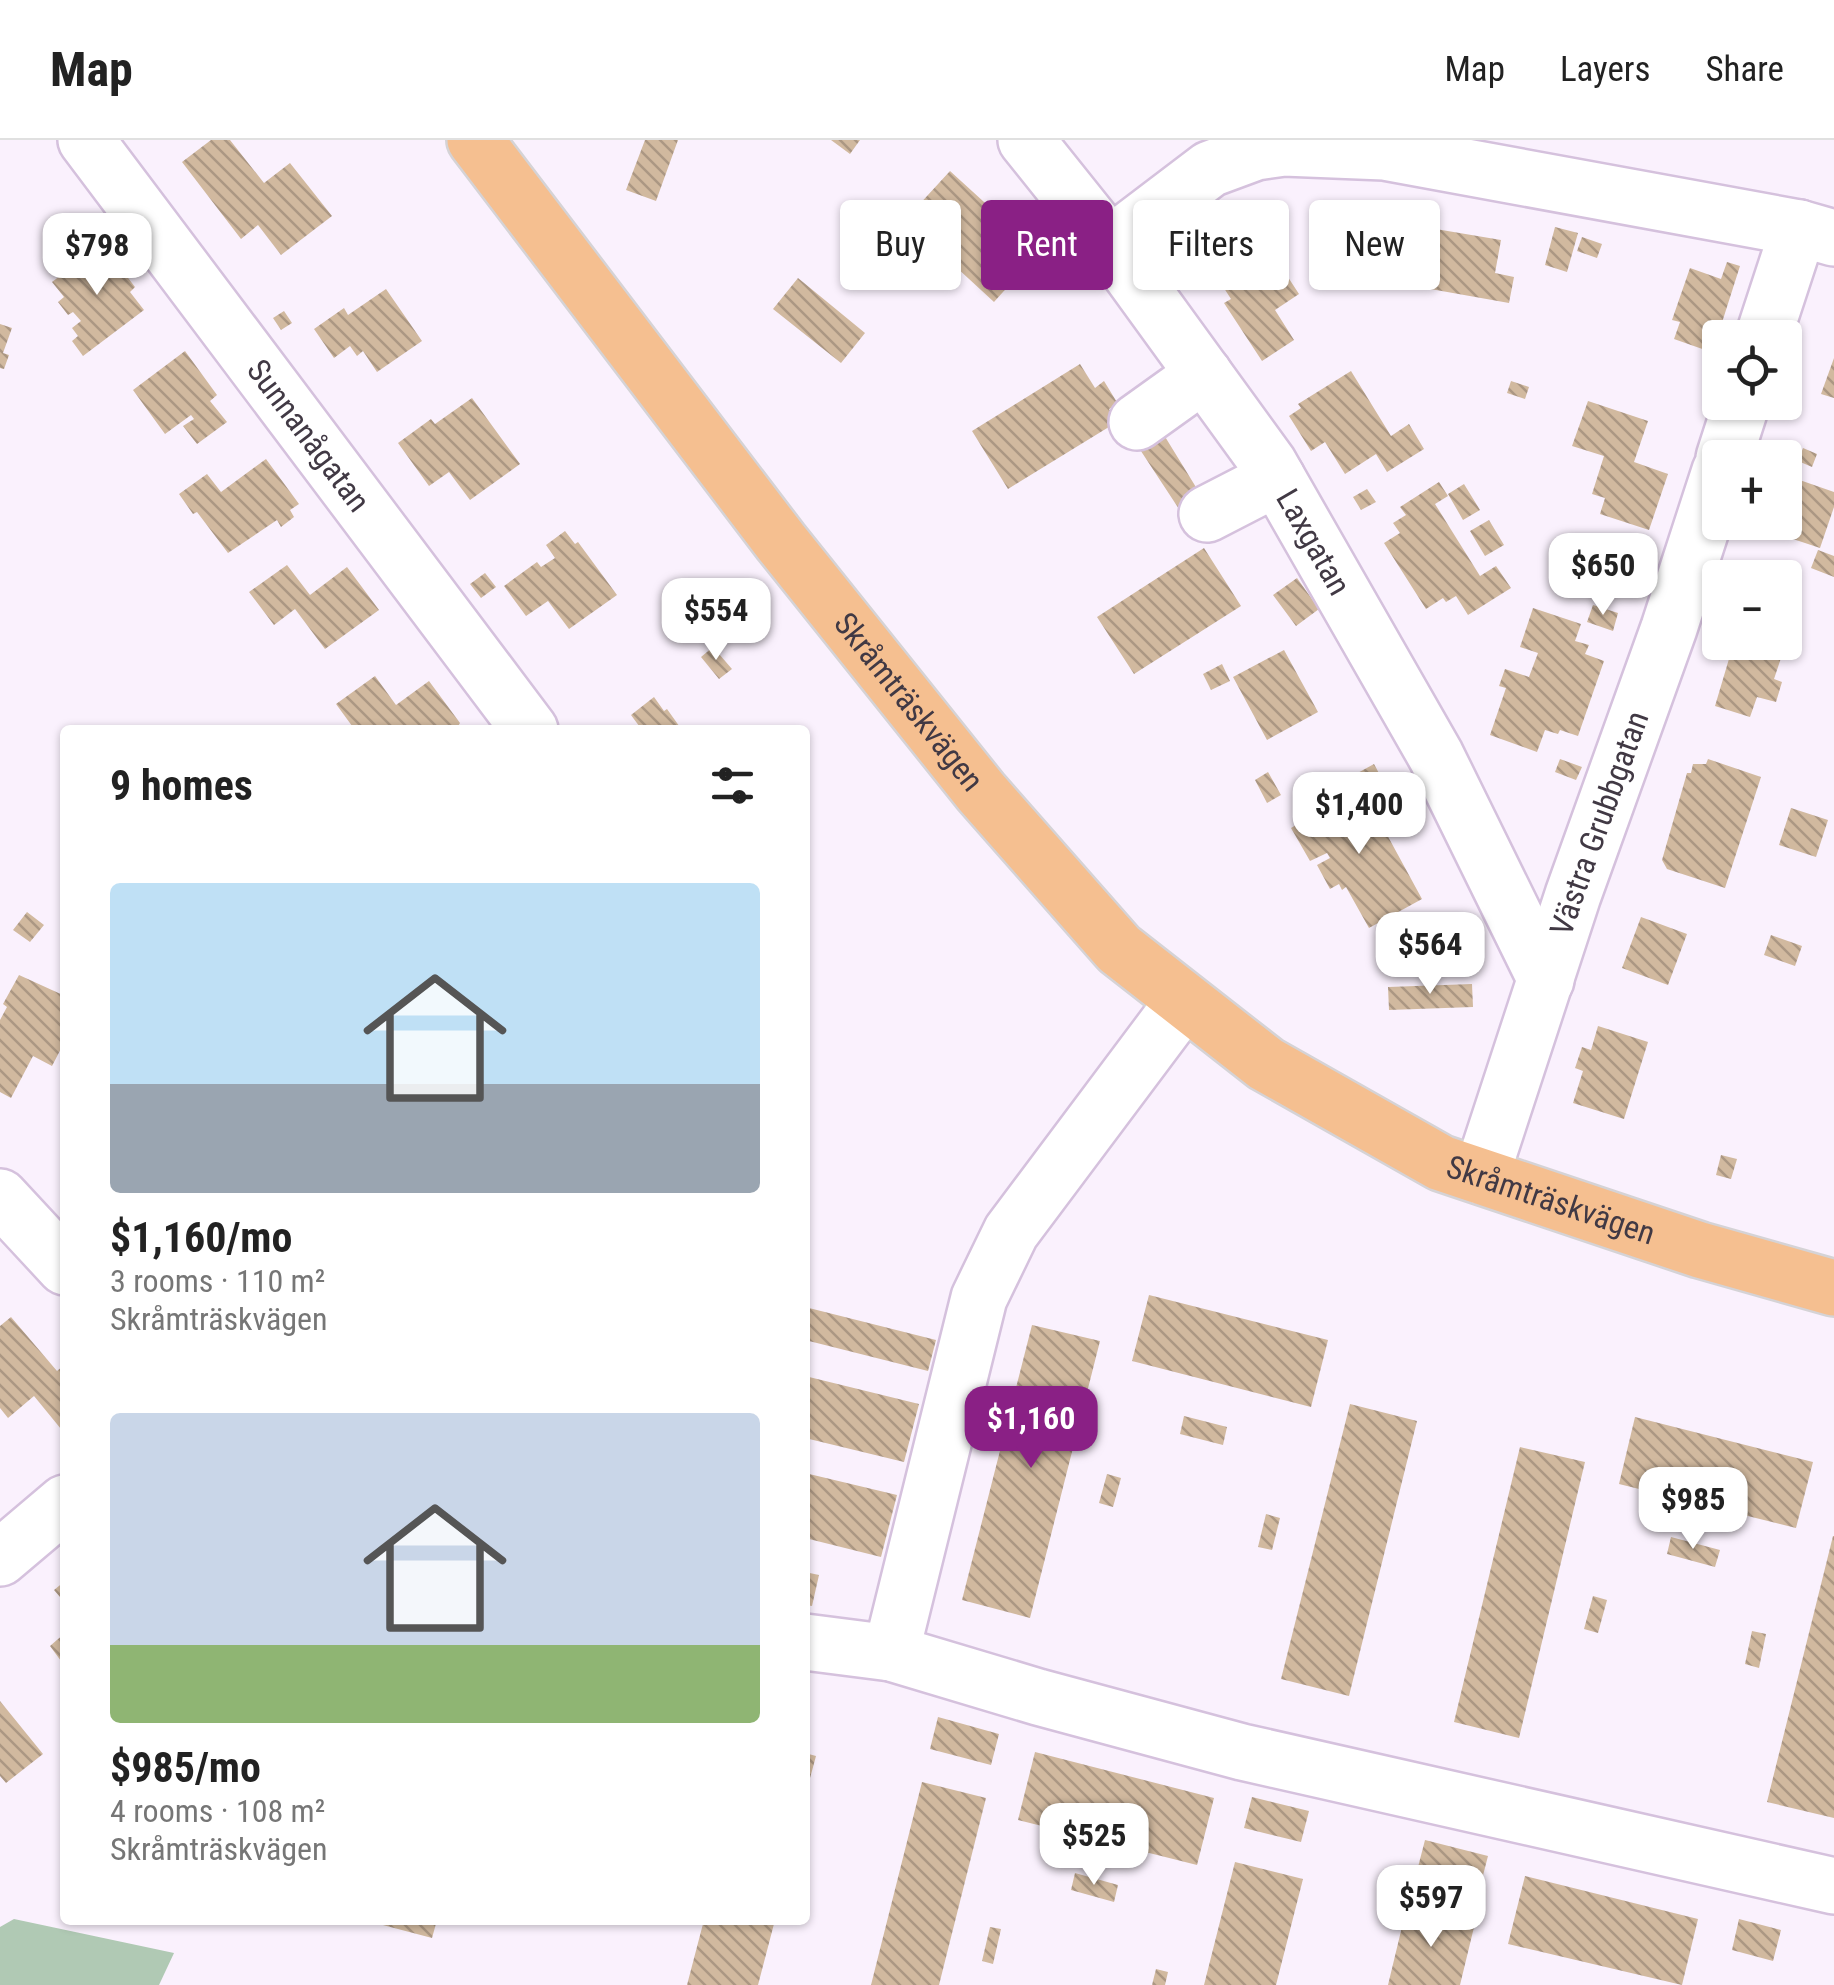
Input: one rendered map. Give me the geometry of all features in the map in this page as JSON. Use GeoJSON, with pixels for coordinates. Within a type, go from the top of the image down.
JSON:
{"type":"FeatureCollection","features":[{"type":"Feature","properties":{"kind":"main road","name":"Skråmträskvägen"},"geometry":{"type":"LineString","coordinates":[[475,140],[780,542],[981,792],[1119,949],[1266,1064],[1441,1163],[1700,1250],[1834,1288]]}},
{"type":"Feature","properties":{"kind":"street","name":"Sunnanågatan"},"geometry":{"type":"LineString","coordinates":[[86,140],[526,725]]}},
{"type":"Feature","properties":{"kind":"street","name":"Laxgatan"},"geometry":{"type":"LineString","coordinates":[[1026,140],[1074,200]]}},
{"type":"Feature","properties":{"kind":"street"},"geometry":{"type":"LineString","coordinates":[[1113,244],[1210,169],[1256,152],[1284,148],[1384,152],[1816,233],[1772,320]]}},
{"type":"Feature","properties":{"kind":"street","name":"Laxgatan"},"geometry":{"type":"LineString","coordinates":[[1113,250],[1277,478],[1436,756],[1546,980]]}},
{"type":"Feature","properties":{"kind":"street"},"geometry":{"type":"LineString","coordinates":[[1137,422],[1204,374]]}},
{"type":"Feature","properties":{"kind":"street"},"geometry":{"type":"LineString","coordinates":[[1208,514],[1277,478]]}},
{"type":"Feature","properties":{"kind":"street","name":"Västra Grubbgatan"},"geometry":{"type":"LineString","coordinates":[[1481,1176],[1573,895],[1702,526]]}},
{"type":"Feature","properties":{"kind":"street"},"geometry":{"type":"LineString","coordinates":[[890,1652],[979,1298],[1012,1232],[1184,1001]]}},
{"type":"Feature","properties":{"kind":"street"},"geometry":{"type":"LineString","coordinates":[[0,1197],[60,1261]]}},
{"type":"Feature","properties":{"kind":"street"},"geometry":{"type":"LineString","coordinates":[[0,1558],[60,1506]]}},
{"type":"Feature","properties":{"kind":"street"},"geometry":{"type":"LineString","coordinates":[[810,1643],[890,1652],[1038,1698],[1242,1752],[1834,1886]]}},
{"type":"Feature","properties":{"kind":"green space"},"geometry":{"type":"Polygon","coordinates":[[[14,1919],[174,1953],[159,1985],[0,1985],[0,1927],[14,1919]]]}},
{"type":"Feature","properties":{"kind":"building"},"geometry":{"type":"Polygon","coordinates":[[[211,140],[230,140],[264,183],[290,163],[332,216],[281,255],[258,225],[241,239],[182,162],[211,140]]]}},
{"type":"Feature","properties":{"kind":"building"},"geometry":{"type":"Polygon","coordinates":[[[645,140],[678,140],[656,201],[626,190],[645,140]]]}},
{"type":"Feature","properties":{"kind":"building"},"geometry":{"type":"Polygon","coordinates":[[[831,140],[860,140],[850,154],[831,140]]]}},
{"type":"Feature","properties":{"kind":"building"},"geometry":{"type":"Polygon","coordinates":[[[950,171],[982,200],[981,290],[1005,290],[994,302],[961,272],[961,200],[923,200],[950,171]]]}},
{"type":"Feature","properties":{"kind":"building"},"geometry":{"type":"Polygon","coordinates":[[[1555,227],[1578,233],[1567,272],[1545,265],[1555,227]]]}},
{"type":"Feature","properties":{"kind":"building"},"geometry":{"type":"Polygon","coordinates":[[[1440,230],[1501,240],[1495,273],[1514,277],[1509,303],[1436,290],[1440,290],[1440,230]]]}},
{"type":"Feature","properties":{"kind":"building"},"geometry":{"type":"Polygon","coordinates":[[[1582,237],[1602,244],[1597,258],[1577,251],[1582,237]]]}},
{"type":"Feature","properties":{"kind":"building"},"geometry":{"type":"Polygon","coordinates":[[[102,244],[135,287],[130,292],[144,310],[83,356],[72,341],[78,336],[72,328],[81,321],[73,312],[68,315],[58,302],[64,297],[52,282],[102,244]]]}},
{"type":"Feature","properties":{"kind":"building"},"geometry":{"type":"Polygon","coordinates":[[[1727,262],[1740,266],[1723,320],[1702,320],[1702,349],[1674,339],[1680,322],[1672,320],[1690,268],[1721,279],[1727,262]]]}},
{"type":"Feature","properties":{"kind":"building"},"geometry":{"type":"Polygon","coordinates":[[[798,278],[865,333],[841,363],[773,309],[798,278]]]}},
{"type":"Feature","properties":{"kind":"building"},"geometry":{"type":"Polygon","coordinates":[[[1289,279],[1299,294],[1275,310],[1294,340],[1262,361],[1224,303],[1231,299],[1225,290],[1289,290],[1289,279]]]}},
{"type":"Feature","properties":{"kind":"building"},"geometry":{"type":"Polygon","coordinates":[[[386,289],[422,341],[377,372],[363,351],[357,356],[350,346],[334,358],[314,329],[344,308],[348,315],[386,289]]]}},
{"type":"Feature","properties":{"kind":"building"},"geometry":{"type":"Polygon","coordinates":[[[284,311],[292,323],[281,330],[273,318],[284,311]]]}},
{"type":"Feature","properties":{"kind":"building"},"geometry":{"type":"Polygon","coordinates":[[[0,324],[12,328],[3,353],[9,355],[4,369],[0,368],[0,324]]]}},
{"type":"Feature","properties":{"kind":"building"},"geometry":{"type":"Polygon","coordinates":[[[185,351],[217,395],[210,401],[227,422],[197,444],[183,426],[194,419],[191,415],[165,434],[133,390],[185,351]]]}},
{"type":"Feature","properties":{"kind":"building"},"geometry":{"type":"Polygon","coordinates":[[[1834,358],[1834,398],[1821,394],[1834,358]]]}},
{"type":"Feature","properties":{"kind":"building"},"geometry":{"type":"Polygon","coordinates":[[[1080,364],[1095,388],[1104,381],[1118,404],[1109,409],[1117,422],[1008,489],[972,431],[1080,364]]]}},
{"type":"Feature","properties":{"kind":"building"},"geometry":{"type":"Polygon","coordinates":[[[1351,371],[1391,436],[1409,424],[1424,449],[1387,472],[1376,454],[1345,474],[1325,442],[1311,451],[1289,416],[1301,408],[1298,404],[1351,371]]]}},
{"type":"Feature","properties":{"kind":"building"},"geometry":{"type":"Polygon","coordinates":[[[1511,381],[1529,387],[1525,399],[1507,393],[1511,381]]]}},
{"type":"Feature","properties":{"kind":"building"},"geometry":{"type":"Polygon","coordinates":[[[472,398],[520,464],[470,500],[449,472],[429,486],[398,443],[431,419],[435,424],[472,398]]]}},
{"type":"Feature","properties":{"kind":"building"},"geometry":{"type":"Polygon","coordinates":[[[1588,401],[1648,421],[1634,462],[1668,474],[1649,530],[1600,514],[1605,498],[1592,494],[1604,456],[1572,446],[1588,401]]]}},
{"type":"Feature","properties":{"kind":"building"},"geometry":{"type":"Polygon","coordinates":[[[1156,422],[1202,497],[1179,509],[1135,442],[1156,422]]]}},
{"type":"Feature","properties":{"kind":"building"},"geometry":{"type":"Polygon","coordinates":[[[1802,451],[1817,454],[1812,467],[1802,463],[1802,451]]]}},
{"type":"Feature","properties":{"kind":"building"},"geometry":{"type":"Polygon","coordinates":[[[266,459],[299,504],[290,510],[294,517],[281,527],[277,520],[228,553],[179,494],[207,474],[221,492],[266,459]]]}},
{"type":"Feature","properties":{"kind":"building"},"geometry":{"type":"Polygon","coordinates":[[[1802,481],[1834,492],[1834,507],[1820,548],[1796,540],[1802,540],[1802,481]]]}},
{"type":"Feature","properties":{"kind":"building"},"geometry":{"type":"Polygon","coordinates":[[[1439,482],[1448,496],[1435,504],[1480,576],[1496,566],[1511,588],[1468,615],[1456,596],[1446,602],[1443,598],[1426,609],[1384,543],[1400,533],[1393,523],[1406,515],[1400,507],[1439,482]]]}},
{"type":"Feature","properties":{"kind":"building"},"geometry":{"type":"Polygon","coordinates":[[[1464,484],[1480,510],[1463,520],[1448,494],[1464,484]]]}},
{"type":"Feature","properties":{"kind":"building"},"geometry":{"type":"Polygon","coordinates":[[[1367,489],[1376,502],[1361,510],[1353,497],[1367,489]]]}},
{"type":"Feature","properties":{"kind":"building"},"geometry":{"type":"Polygon","coordinates":[[[1489,520],[1504,545],[1485,556],[1470,531],[1489,520]]]}},
{"type":"Feature","properties":{"kind":"building"},"geometry":{"type":"Polygon","coordinates":[[[565,531],[575,544],[578,542],[617,595],[569,629],[548,601],[526,616],[504,586],[537,562],[541,567],[555,558],[546,545],[565,531]]]}},
{"type":"Feature","properties":{"kind":"building"},"geometry":{"type":"Polygon","coordinates":[[[1204,548],[1241,606],[1134,674],[1097,617],[1204,548]]]}},
{"type":"Feature","properties":{"kind":"building"},"geometry":{"type":"Polygon","coordinates":[[[1818,550],[1834,556],[1834,577],[1811,568],[1818,550]]]}},
{"type":"Feature","properties":{"kind":"building"},"geometry":{"type":"Polygon","coordinates":[[[287,565],[310,595],[347,567],[379,610],[325,649],[295,609],[274,625],[249,592],[287,565]]]}},
{"type":"Feature","properties":{"kind":"building"},"geometry":{"type":"Polygon","coordinates":[[[485,573],[496,587],[481,598],[470,584],[485,573]]]}},
{"type":"Feature","properties":{"kind":"building"},"geometry":{"type":"Polygon","coordinates":[[[1297,578],[1319,609],[1296,626],[1273,595],[1297,578]]]}},
{"type":"Feature","properties":{"kind":"building"},"geometry":{"type":"Polygon","coordinates":[[[1593,605],[1618,613],[1613,631],[1587,622],[1593,605]]]}},
{"type":"Feature","properties":{"kind":"building"},"geometry":{"type":"Polygon","coordinates":[[[1533,608],[1581,624],[1575,641],[1589,645],[1585,654],[1604,661],[1578,736],[1545,730],[1537,752],[1490,735],[1506,688],[1499,686],[1505,669],[1529,677],[1538,653],[1520,647],[1533,608]]]}},
{"type":"Feature","properties":{"kind":"building"},"geometry":{"type":"Polygon","coordinates":[[[713,647],[732,669],[719,679],[701,657],[713,647]]]}},
{"type":"Feature","properties":{"kind":"building"},"geometry":{"type":"Polygon","coordinates":[[[1284,650],[1318,712],[1267,740],[1233,677],[1284,650]]]}},
{"type":"Feature","properties":{"kind":"building"},"geometry":{"type":"Polygon","coordinates":[[[1729,660],[1780,660],[1774,679],[1782,682],[1776,702],[1757,697],[1750,717],[1715,706],[1729,660]]]}},
{"type":"Feature","properties":{"kind":"building"},"geometry":{"type":"Polygon","coordinates":[[[1222,664],[1230,681],[1211,690],[1203,674],[1222,664]]]}},
{"type":"Feature","properties":{"kind":"building"},"geometry":{"type":"Polygon","coordinates":[[[375,676],[396,705],[429,681],[460,723],[351,725],[336,704],[375,676]]]}},
{"type":"Feature","properties":{"kind":"building"},"geometry":{"type":"Polygon","coordinates":[[[654,697],[678,725],[638,725],[631,715],[654,697]]]}},
{"type":"Feature","properties":{"kind":"building"},"geometry":{"type":"Polygon","coordinates":[[[1560,759],[1582,767],[1576,780],[1555,772],[1560,759]]]}},
{"type":"Feature","properties":{"kind":"building"},"geometry":{"type":"Polygon","coordinates":[[[1708,759],[1761,777],[1725,888],[1667,869],[1662,860],[1687,773],[1691,773],[1693,764],[1706,764],[1708,759]]]}},
{"type":"Feature","properties":{"kind":"building"},"geometry":{"type":"Polygon","coordinates":[[[1374,764],[1381,777],[1360,787],[1354,775],[1374,764]]]}},
{"type":"Feature","properties":{"kind":"building"},"geometry":{"type":"Polygon","coordinates":[[[1268,772],[1281,795],[1267,803],[1255,780],[1268,772]]]}},
{"type":"Feature","properties":{"kind":"building"},"geometry":{"type":"Polygon","coordinates":[[[1361,787],[1422,899],[1369,928],[1346,887],[1342,890],[1339,884],[1330,889],[1317,865],[1330,858],[1327,853],[1310,861],[1291,828],[1361,787]]]}},
{"type":"Feature","properties":{"kind":"building"},"geometry":{"type":"Polygon","coordinates":[[[1791,808],[1828,820],[1816,857],[1779,845],[1791,808]]]}},
{"type":"Feature","properties":{"kind":"building"},"geometry":{"type":"Polygon","coordinates":[[[27,912],[44,925],[30,942],[13,930],[27,912]]]}},
{"type":"Feature","properties":{"kind":"building"},"geometry":{"type":"Polygon","coordinates":[[[1641,917],[1687,934],[1668,985],[1622,968],[1641,917]]]}},
{"type":"Feature","properties":{"kind":"building"},"geometry":{"type":"Polygon","coordinates":[[[1771,935],[1802,946],[1795,966],[1764,955],[1771,935]]]}},
{"type":"Feature","properties":{"kind":"building"},"geometry":{"type":"Polygon","coordinates":[[[19,975],[60,994],[60,1051],[52,1066],[33,1056],[11,1098],[0,1092],[0,1020],[7,1007],[3,1004],[19,975]]]}},
{"type":"Feature","properties":{"kind":"building"},"geometry":{"type":"Polygon","coordinates":[[[1472,984],[1473,1007],[1389,1010],[1388,987],[1472,984]]]}},
{"type":"Feature","properties":{"kind":"building"},"geometry":{"type":"Polygon","coordinates":[[[1598,1026],[1648,1042],[1624,1119],[1573,1103],[1583,1071],[1575,1068],[1582,1047],[1591,1050],[1598,1026]]]}},
{"type":"Feature","properties":{"kind":"building"},"geometry":{"type":"Polygon","coordinates":[[[1721,1155],[1737,1159],[1731,1179],[1716,1175],[1721,1155]]]}},
{"type":"Feature","properties":{"kind":"building"},"geometry":{"type":"Polygon","coordinates":[[[1149,1295],[1328,1340],[1311,1407],[1132,1361],[1149,1295]]]}},
{"type":"Feature","properties":{"kind":"building"},"geometry":{"type":"Polygon","coordinates":[[[810,1308],[936,1340],[928,1371],[810,1341],[810,1308]]]}},
{"type":"Feature","properties":{"kind":"building"},"geometry":{"type":"Polygon","coordinates":[[[11,1317],[57,1371],[60,1368],[60,1428],[34,1396],[8,1418],[0,1408],[0,1326],[11,1317]]]}},
{"type":"Feature","properties":{"kind":"building"},"geometry":{"type":"Polygon","coordinates":[[[1032,1325],[1100,1341],[1030,1618],[962,1600],[1032,1325]]]}},
{"type":"Feature","properties":{"kind":"building"},"geometry":{"type":"Polygon","coordinates":[[[810,1377],[919,1404],[904,1462],[810,1439],[810,1377]]]}},
{"type":"Feature","properties":{"kind":"building"},"geometry":{"type":"Polygon","coordinates":[[[1350,1404],[1417,1421],[1349,1696],[1281,1679],[1350,1404]]]}},
{"type":"Feature","properties":{"kind":"building"},"geometry":{"type":"Polygon","coordinates":[[[1184,1416],[1227,1427],[1223,1445],[1180,1434],[1184,1416]]]}},
{"type":"Feature","properties":{"kind":"building"},"geometry":{"type":"Polygon","coordinates":[[[1635,1417],[1813,1462],[1796,1528],[1619,1484],[1635,1417]]]}},
{"type":"Feature","properties":{"kind":"building"},"geometry":{"type":"Polygon","coordinates":[[[1520,1447],[1585,1462],[1519,1738],[1454,1722],[1520,1447]]]}},
{"type":"Feature","properties":{"kind":"building"},"geometry":{"type":"Polygon","coordinates":[[[810,1474],[897,1495],[881,1557],[810,1539],[810,1474]]]}},
{"type":"Feature","properties":{"kind":"building"},"geometry":{"type":"Polygon","coordinates":[[[1107,1474],[1121,1478],[1113,1507],[1099,1503],[1107,1474]]]}},
{"type":"Feature","properties":{"kind":"building"},"geometry":{"type":"Polygon","coordinates":[[[1266,1514],[1280,1518],[1272,1550],[1258,1547],[1266,1514]]]}},
{"type":"Feature","properties":{"kind":"building"},"geometry":{"type":"Polygon","coordinates":[[[1834,1536],[1834,1818],[1767,1802],[1834,1536]]]}},
{"type":"Feature","properties":{"kind":"building"},"geometry":{"type":"Polygon","coordinates":[[[1671,1537],[1720,1550],[1715,1567],[1667,1554],[1671,1537]]]}},
{"type":"Feature","properties":{"kind":"building"},"geometry":{"type":"Polygon","coordinates":[[[810,1573],[819,1575],[810,1606],[810,1573]]]}},
{"type":"Feature","properties":{"kind":"building"},"geometry":{"type":"Polygon","coordinates":[[[1593,1596],[1607,1600],[1598,1633],[1584,1629],[1593,1596]]]}},
{"type":"Feature","properties":{"kind":"building"},"geometry":{"type":"Polygon","coordinates":[[[1752,1631],[1766,1634],[1759,1668],[1745,1664],[1752,1631]]]}},
{"type":"Feature","properties":{"kind":"building"},"geometry":{"type":"Polygon","coordinates":[[[60,1637],[60,1660],[50,1646],[60,1637]]]}},
{"type":"Feature","properties":{"kind":"building"},"geometry":{"type":"Polygon","coordinates":[[[0,1701],[43,1754],[6,1783],[0,1776],[0,1701]]]}},
{"type":"Feature","properties":{"kind":"building"},"geometry":{"type":"Polygon","coordinates":[[[938,1717],[999,1734],[991,1765],[930,1749],[938,1717]]]}},
{"type":"Feature","properties":{"kind":"building"},"geometry":{"type":"Polygon","coordinates":[[[1035,1752],[1214,1798],[1197,1865],[1018,1820],[1035,1752]]]}},
{"type":"Feature","properties":{"kind":"building"},"geometry":{"type":"Polygon","coordinates":[[[810,1754],[816,1756],[810,1778],[810,1754]]]}},
{"type":"Feature","properties":{"kind":"building"},"geometry":{"type":"Polygon","coordinates":[[[922,1782],[986,1798],[939,1985],[871,1985],[922,1782]]]}},
{"type":"Feature","properties":{"kind":"building"},"geometry":{"type":"Polygon","coordinates":[[[1252,1797],[1309,1811],[1301,1842],[1244,1828],[1252,1797]]]}},
{"type":"Feature","properties":{"kind":"building"},"geometry":{"type":"Polygon","coordinates":[[[1425,1840],[1488,1856],[1480,1887],[1417,1871],[1425,1840]]]}},
{"type":"Feature","properties":{"kind":"building"},"geometry":{"type":"Polygon","coordinates":[[[1235,1862],[1303,1879],[1276,1985],[1204,1985],[1235,1862]]]}},
{"type":"Feature","properties":{"kind":"building"},"geometry":{"type":"Polygon","coordinates":[[[1075,1873],[1118,1885],[1114,1902],[1071,1890],[1075,1873]]]}},
{"type":"Feature","properties":{"kind":"building"},"geometry":{"type":"Polygon","coordinates":[[[1525,1876],[1698,1919],[1682,1985],[1508,1944],[1525,1876]]]}},
{"type":"Feature","properties":{"kind":"building"},"geometry":{"type":"Polygon","coordinates":[[[1407,1906],[1475,1923],[1460,1985],[1388,1985],[1407,1906]]]}},
{"type":"Feature","properties":{"kind":"building"},"geometry":{"type":"Polygon","coordinates":[[[1739,1919],[1781,1930],[1773,1961],[1732,1950],[1739,1919]]]}},
{"type":"Feature","properties":{"kind":"building"},"geometry":{"type":"Polygon","coordinates":[[[383,1925],[436,1925],[432,1938],[383,1925]]]}},
{"type":"Feature","properties":{"kind":"building"},"geometry":{"type":"Polygon","coordinates":[[[703,1925],[774,1925],[758,1985],[687,1985],[703,1925]]]}},
{"type":"Feature","properties":{"kind":"building"},"geometry":{"type":"Polygon","coordinates":[[[990,1927],[1001,1929],[993,1964],[982,1961],[990,1927]]]}},
{"type":"Feature","properties":{"kind":"building"},"geometry":{"type":"Polygon","coordinates":[[[1156,1969],[1168,1972],[1165,1985],[1152,1985],[1156,1969]]]}}]}
